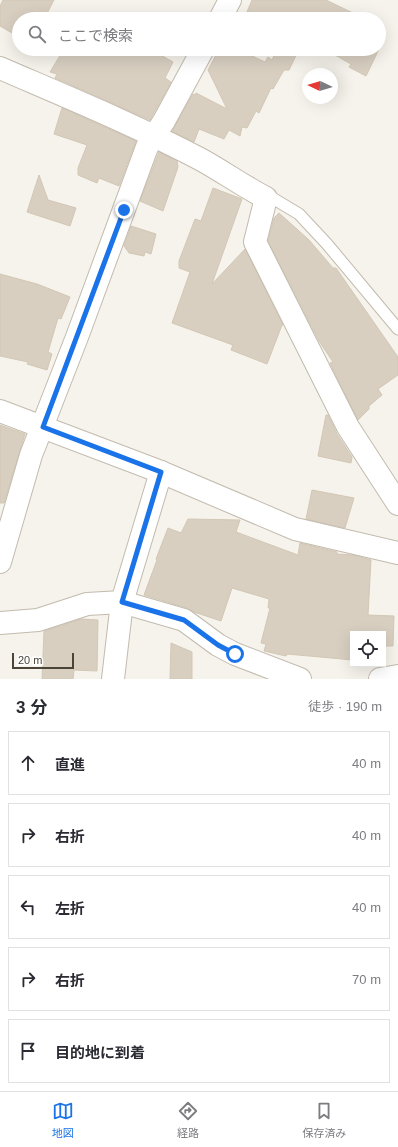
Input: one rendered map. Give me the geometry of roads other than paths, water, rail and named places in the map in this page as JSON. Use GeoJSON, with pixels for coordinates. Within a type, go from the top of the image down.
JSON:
{"type":"FeatureCollection","features":[{"type":"Feature","properties":{"kind":"street"},"geometry":{"type":"LineString","coordinates":[[224,12],[230,0]]}},
{"type":"Feature","properties":{"kind":"street"},"geometry":{"type":"LineString","coordinates":[[0,562],[31,455],[43,427],[147,147],[199,56]]}},
{"type":"Feature","properties":{"kind":"street"},"geometry":{"type":"LineString","coordinates":[[0,68],[110,115],[154,136],[201,160],[266,198],[255,242],[348,427],[398,504]]}},
{"type":"Feature","properties":{"kind":"street"},"geometry":{"type":"LineString","coordinates":[[0,410],[161,472],[295,529],[398,553]]}},
{"type":"Feature","properties":{"kind":"street"},"geometry":{"type":"LineString","coordinates":[[112,679],[122,602],[161,472]]}},
{"type":"Feature","properties":{"kind":"street"},"geometry":{"type":"LineString","coordinates":[[0,623],[38,620],[87,604],[122,602],[184,620],[218,645],[235,654],[300,679]]}},
{"type":"Feature","properties":{"kind":"street"},"geometry":{"type":"LineString","coordinates":[[380,679],[398,676]]}},
{"type":"Feature","properties":{"kind":"lane"},"geometry":{"type":"LineString","coordinates":[[266,198],[274,199],[299,214],[327,244],[398,329]]}}]}
